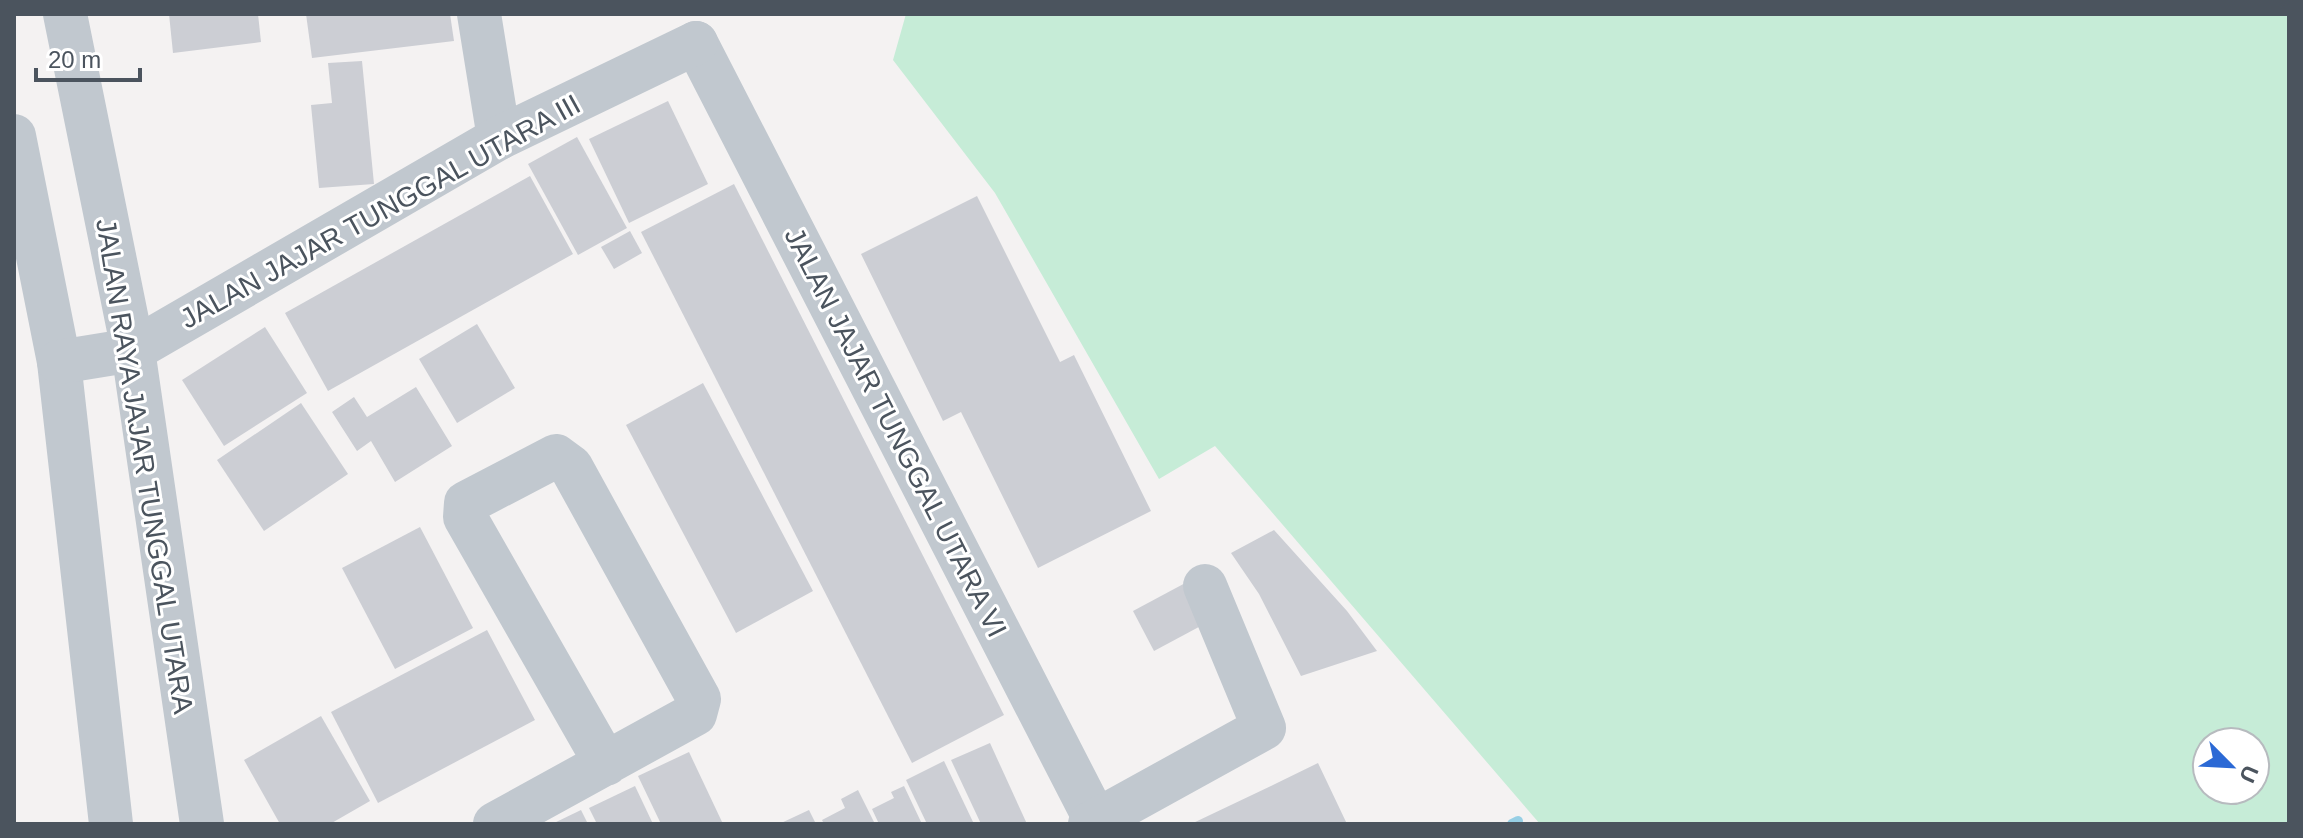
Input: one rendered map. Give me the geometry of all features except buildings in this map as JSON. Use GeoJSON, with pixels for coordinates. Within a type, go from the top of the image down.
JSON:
{"type":"FeatureCollection","features":[{"type":"Feature","properties":{"kind":"street","name":"JALAN RAYA JAJAR TUNGGAL UTARA"},"geometry":{"type":"LineString","coordinates":[[65,14],[133,350],[202,824]]}},
{"type":"Feature","properties":{"kind":"street"},"geometry":{"type":"LineString","coordinates":[[479,14],[499,138]]}},
{"type":"Feature","properties":{"kind":"street","name":"JALAN JAJAR TUNGGAL UTARA III"},"geometry":{"type":"LineString","coordinates":[[59,362],[133,350],[499,138],[699,29]]}},
{"type":"Feature","properties":{"kind":"street","name":"JALAN JAJAR TUNGGAL UTARA VI"},"geometry":{"type":"LineString","coordinates":[[699,29],[1093,822]]}},
{"type":"Feature","properties":{"kind":"street"},"geometry":{"type":"LineString","coordinates":[[14,136],[59,362],[111,824]]}},
{"type":"Feature","properties":{"kind":"street"},"geometry":{"type":"LineString","coordinates":[[495,824],[606,764],[695,714],[699,699],[571,467],[556,456],[466,503],[465,517],[606,764]]}},
{"type":"Feature","properties":{"kind":"street"},"geometry":{"type":"LineString","coordinates":[[1093,822],[1264,728],[1205,586]]}},
{"type":"Feature","properties":{"kind":"green space"},"geometry":{"type":"Polygon","coordinates":[[[906,14],[2289,14],[2289,824],[1540,824],[1215,446],[1159,479],[995,193],[893,60],[906,14]]]}},
{"type":"Feature","properties":{"kind":"waterway"},"geometry":{"type":"LineString","coordinates":[[1512,824],[1518,821]]}}]}
